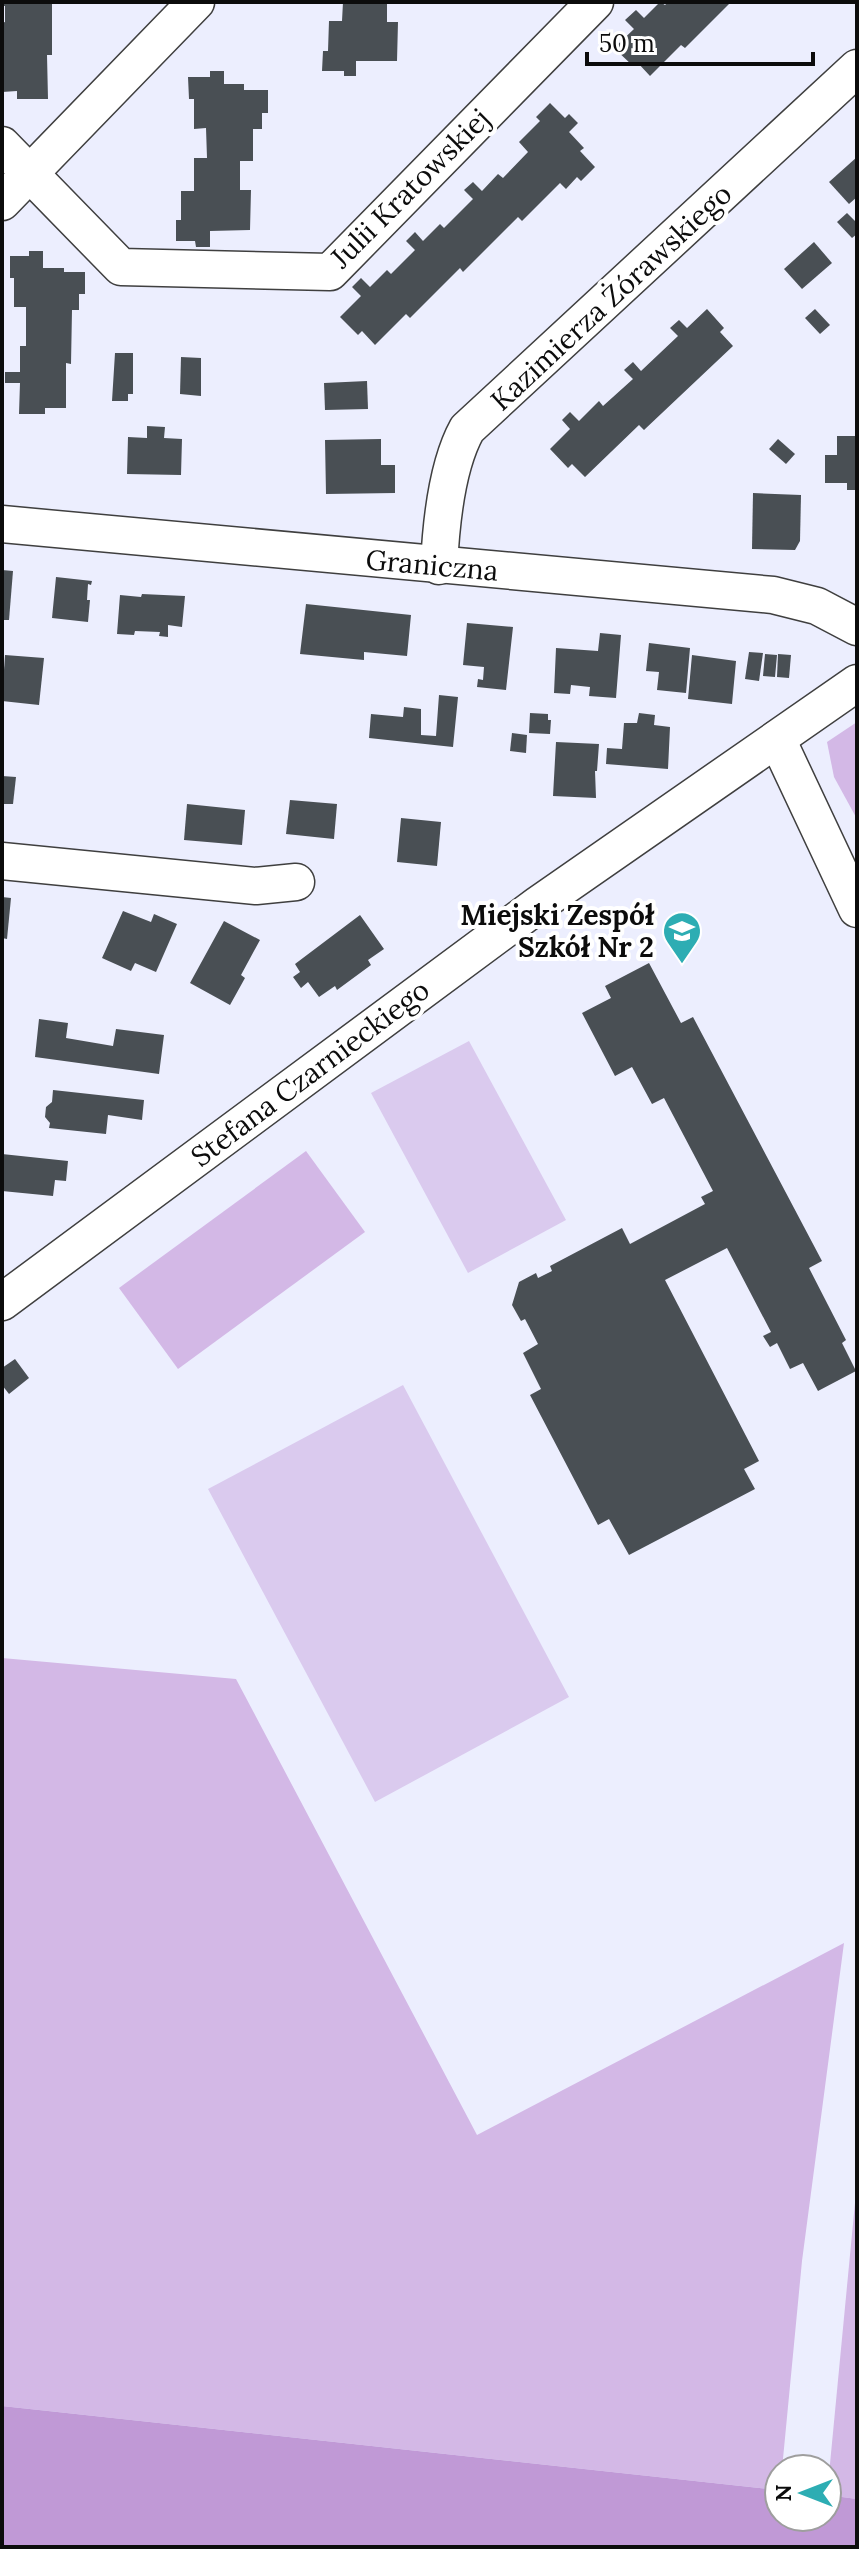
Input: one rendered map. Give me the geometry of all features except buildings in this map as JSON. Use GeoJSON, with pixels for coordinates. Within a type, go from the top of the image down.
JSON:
{"type":"FeatureCollection","features":[{"type":"Feature","properties":{"kind":"street"},"geometry":{"type":"LineString","coordinates":[[2,202],[196,2]]}},
{"type":"Feature","properties":{"kind":"street","name":"Julii Kratowskiej"},"geometry":{"type":"LineString","coordinates":[[2,145],[121,267],[330,272],[595,2]]}},
{"type":"Feature","properties":{"kind":"street","name":"Kazimierza Żórawskiego"},"geometry":{"type":"LineString","coordinates":[[439,566],[441,529],[459,444],[467,429],[857,68]]}},
{"type":"Feature","properties":{"kind":"street","name":"Graniczna"},"geometry":{"type":"LineString","coordinates":[[2,524],[773,595],[817,606],[857,627]]}},
{"type":"Feature","properties":{"kind":"street","name":"Stefana Czarnieckiego"},"geometry":{"type":"LineString","coordinates":[[2,1302],[539,904],[857,683]]}},
{"type":"Feature","properties":{"kind":"street"},"geometry":{"type":"LineString","coordinates":[[777,739],[857,909]]}},
{"type":"Feature","properties":{"kind":"street"},"geometry":{"type":"LineString","coordinates":[[2,861],[256,886],[296,882]]}},
{"type":"Feature","properties":{"kind":"shaded area"},"geometry":{"type":"Polygon","coordinates":[[[857,722],[857,819],[834,777],[827,742],[857,722]]]}},
{"type":"Feature","properties":{"kind":"shaded area"},"geometry":{"type":"Polygon","coordinates":[[[469,1041],[566,1220],[468,1273],[371,1093],[469,1041]]]}},
{"type":"Feature","properties":{"kind":"shaded area"},"geometry":{"type":"Polygon","coordinates":[[[306,1151],[365,1232],[178,1369],[119,1288],[306,1151]]]}},
{"type":"Feature","properties":{"kind":"shaded area"},"geometry":{"type":"Polygon","coordinates":[[[403,1385],[569,1697],[375,1802],[208,1489],[403,1385]]]}},
{"type":"Feature","properties":{"kind":"shaded area"},"geometry":{"type":"Polygon","coordinates":[[[2,1658],[236,1679],[477,2135],[844,1943],[802,2261],[784,2453],[763,2453],[763,2488],[2,2406],[2,1658]]]}},
{"type":"Feature","properties":{"kind":"shaded area"},"geometry":{"type":"Polygon","coordinates":[[[857,2182],[857,2499],[843,2497],[843,2453],[831,2453],[857,2182]]]}},
{"type":"Feature","properties":{"kind":"shaded area"},"geometry":{"type":"Polygon","coordinates":[[[2,2406],[763,2488],[763,2533],[843,2533],[843,2497],[857,2499],[857,2547],[2,2547],[2,2406]]]}},
{"type":"Feature","properties":{"kind":"place","name":"Miejski Zespół Szkół Nr 2"},"geometry":{"type":"Point","coordinates":[682,965]}}]}
